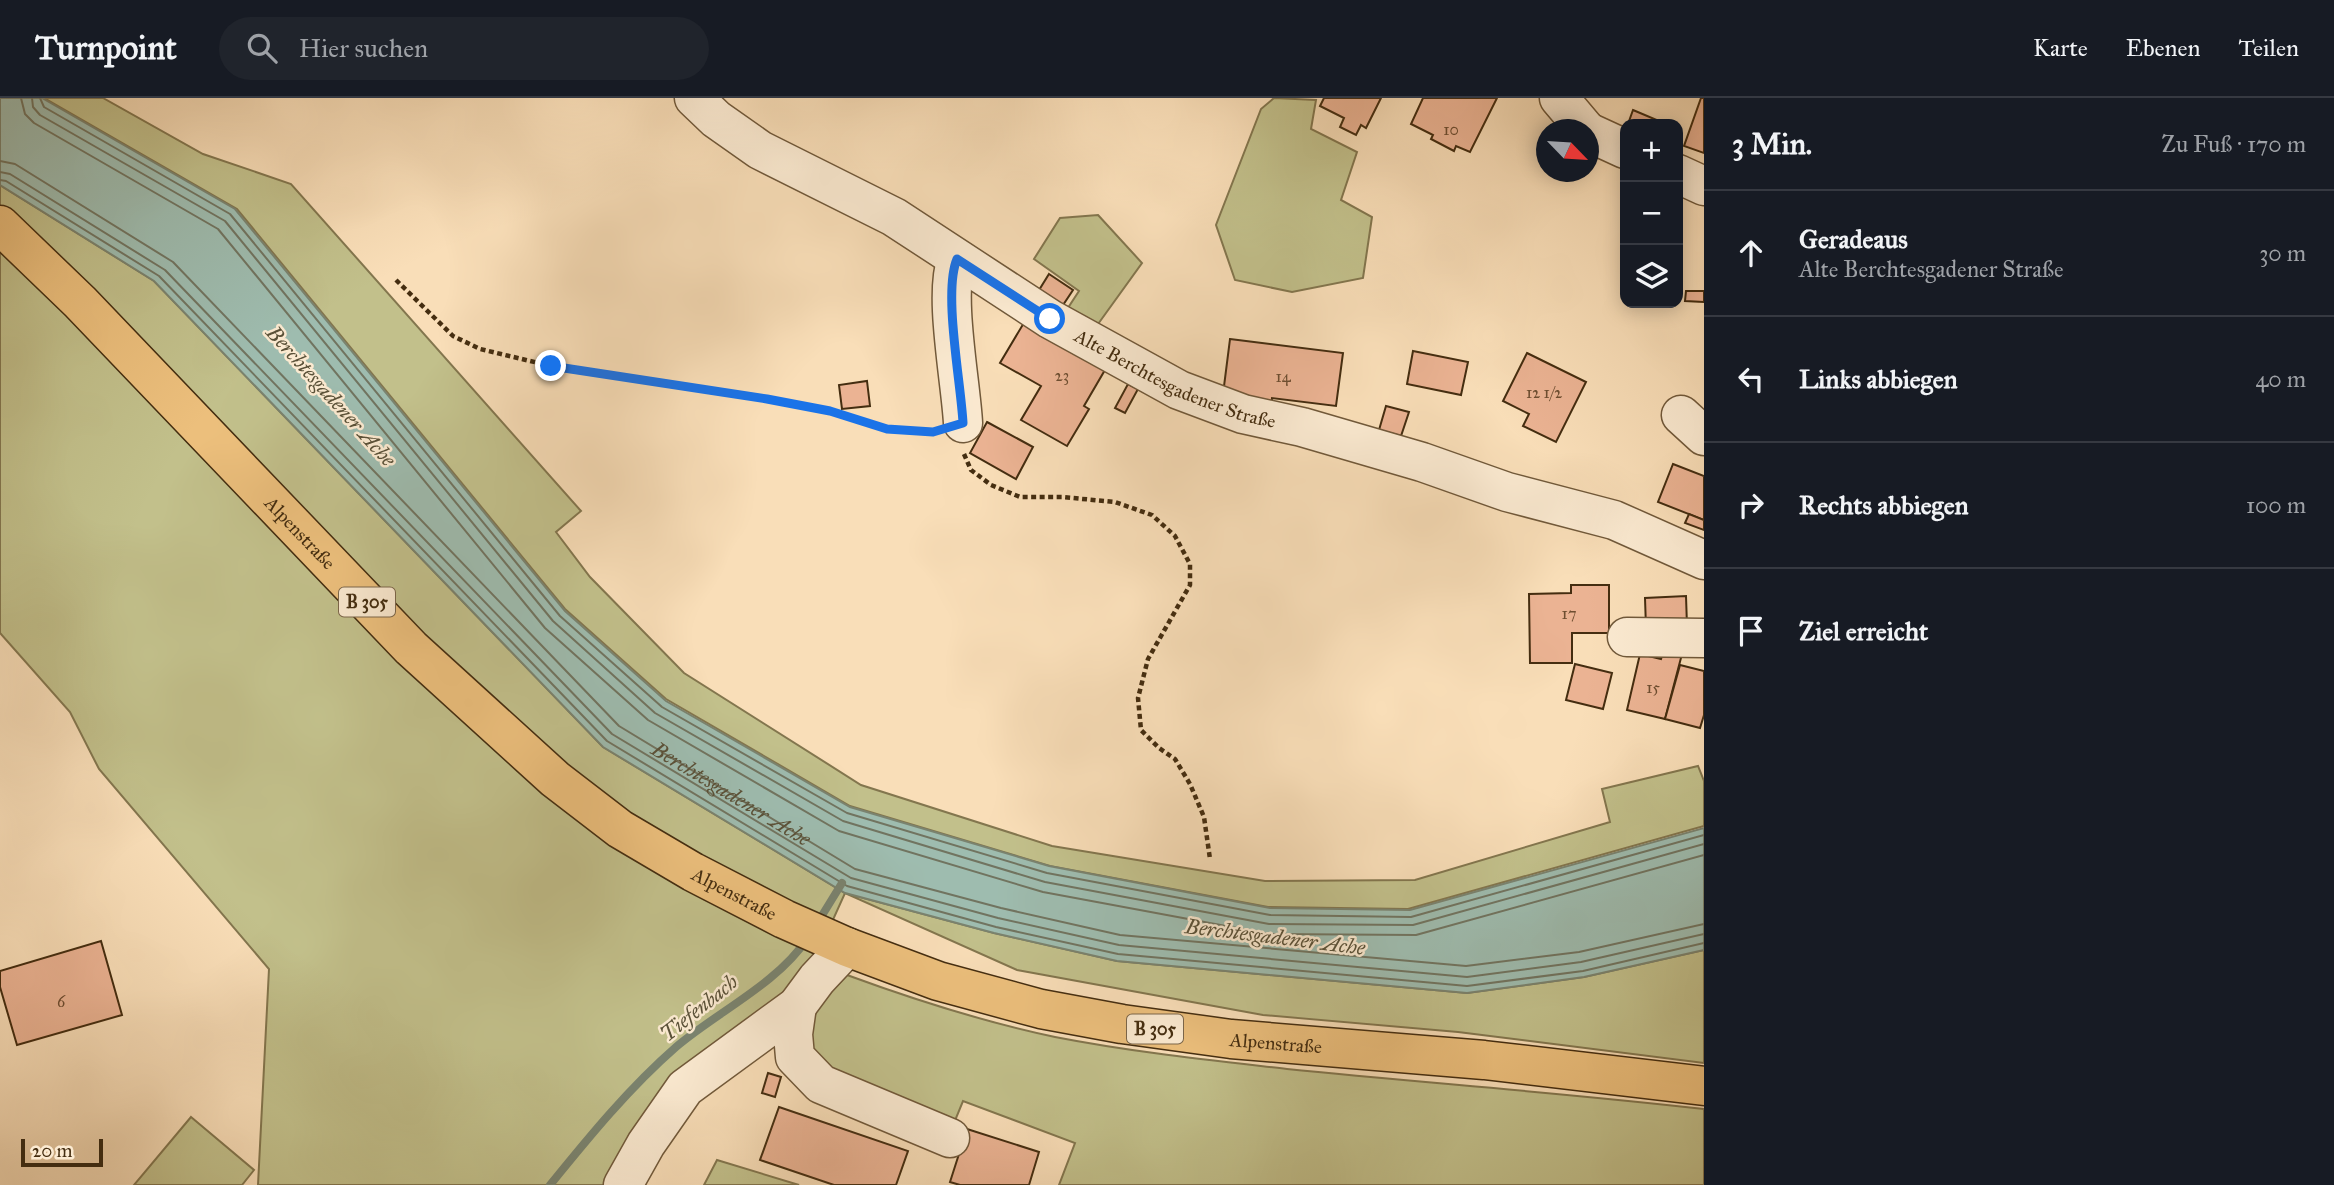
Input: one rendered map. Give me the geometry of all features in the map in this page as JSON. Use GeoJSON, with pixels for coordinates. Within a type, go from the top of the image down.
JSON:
{"type":"FeatureCollection","features":[{"type":"Feature","properties":{"kind":"main road","name":"Alpenstraße"},"geometry":{"type":"LineString","coordinates":[[0,226],[80,302],[411,648],[528,755],[620,829],[693,872],[784,919],[842,945],[938,981],[1041,1009],[1122,1024],[1231,1039],[1484,1060],[1704,1086]]}},
{"type":"Feature","properties":{"kind":"street","name":"Alte Berchtesgadener Straße"},"geometry":{"type":"LineString","coordinates":[[694,98],[716,119],[760,150],[894,217],[1050,319],[1179,390],[1243,415],[1329,434],[1422,462],[1507,492],[1614,520],[1704,560]]}},
{"type":"Feature","properties":{"kind":"street"},"geometry":{"type":"LineString","coordinates":[[1559,98],[1577,119]]}},
{"type":"Feature","properties":{"kind":"street"},"geometry":{"type":"LineString","coordinates":[[1599,137],[1620,147]]}},
{"type":"Feature","properties":{"kind":"street"},"geometry":{"type":"LineString","coordinates":[[1683,176],[1704,186]]}},
{"type":"Feature","properties":{"kind":"street"},"geometry":{"type":"LineString","coordinates":[[957,259],[953,269],[953,327],[963,423]]}},
{"type":"Feature","properties":{"kind":"street"},"geometry":{"type":"LineString","coordinates":[[1627,637],[1704,638]]}},
{"type":"Feature","properties":{"kind":"street"},"geometry":{"type":"LineString","coordinates":[[624,1185],[646,1144],[685,1088],[797,1006],[842,945]]}},
{"type":"Feature","properties":{"kind":"street"},"geometry":{"type":"LineString","coordinates":[[797,1006],[793,1034],[795,1057],[821,1084],[950,1138]]}},
{"type":"Feature","properties":{"kind":"path"},"geometry":{"type":"LineString","coordinates":[[396,280],[453,336],[480,349],[551,366],[830,411],[887,429],[933,432],[963,423],[964,454],[971,470],[991,485],[1020,497],[1062,497],[1115,502],[1152,515],[1175,536],[1180,545],[1190,564],[1190,585],[1148,659],[1138,698],[1141,730],[1175,760],[1190,784],[1203,817],[1210,859]]}},
{"type":"Feature","properties":{"kind":"shaded area"},"geometry":{"type":"Polygon","coordinates":[[[44,98],[103,98],[203,154],[291,184],[581,511],[556,532],[590,577],[684,673],[861,785],[1052,846],[1265,881],[1415,880],[1610,822],[1602,789],[1698,766],[1704,781],[1704,826],[1408,909],[1268,907],[1050,866],[850,806],[666,699],[565,609],[237,209],[44,98]]]}},
{"type":"Feature","properties":{"kind":"shaded area"},"geometry":{"type":"Polygon","coordinates":[[[1274,98],[1316,100],[1311,129],[1357,152],[1341,200],[1372,217],[1363,278],[1292,292],[1235,280],[1216,225],[1261,109],[1274,98]]]}},
{"type":"Feature","properties":{"kind":"shaded area"},"geometry":{"type":"Polygon","coordinates":[[[0,185],[154,281],[603,747],[845,893],[804,984],[607,1185],[258,1185],[269,969],[99,769],[70,712],[0,633],[0,185]]]}},
{"type":"Feature","properties":{"kind":"shaded area"},"geometry":{"type":"Polygon","coordinates":[[[1098,215],[1142,263],[1093,331],[1064,314],[1079,291],[1034,259],[1060,218],[1098,215]]]}},
{"type":"Feature","properties":{"kind":"shaded area"},"geometry":{"type":"Polygon","coordinates":[[[845,893],[994,933],[1117,961],[1467,993],[1584,977],[1704,950],[1704,1063],[1458,1032],[1263,1015],[1017,970],[845,893]]]}},
{"type":"Feature","properties":{"kind":"shaded area"},"geometry":{"type":"Polygon","coordinates":[[[847,975],[924,1002],[1002,1024],[1113,1047],[1287,1069],[1704,1109],[1704,1185],[1059,1185],[1075,1143],[963,1101],[952,1128],[813,1063],[804,1021],[847,975]]]}},
{"type":"Feature","properties":{"kind":"shaded area"},"geometry":{"type":"Polygon","coordinates":[[[191,1117],[254,1170],[242,1185],[134,1185],[191,1117]]]}},
{"type":"Feature","properties":{"kind":"shaded area"},"geometry":{"type":"Polygon","coordinates":[[[717,1160],[799,1185],[704,1185],[717,1160]]]}},
{"type":"Feature","properties":{"kind":"water","name":"Berchtesgadener Ache"},"geometry":{"type":"Polygon","coordinates":[[[0,98],[42,98],[235,209],[565,611],[666,701],[850,807],[1049,866],[1270,908],[1410,910],[1704,828],[1704,950],[1584,977],[1467,993],[1117,961],[994,933],[845,893],[603,747],[154,281],[0,185],[0,98]]]}},
{"type":"Feature","properties":{"kind":"building"},"geometry":{"type":"Polygon","coordinates":[[[1324,98],[1381,98],[1366,128],[1361,125],[1356,135],[1340,127],[1344,118],[1320,106],[1324,98]]]}},
{"type":"Feature","properties":{"kind":"building"},"geometry":{"type":"Polygon","coordinates":[[[1423,98],[1497,98],[1470,152],[1456,146],[1454,151],[1431,139],[1433,135],[1411,124],[1423,98]]]}},
{"type":"Feature","properties":{"kind":"building"},"geometry":{"type":"Polygon","coordinates":[[[1701,98],[1704,98],[1704,153],[1684,146],[1701,98]]]}},
{"type":"Feature","properties":{"kind":"building"},"geometry":{"type":"Polygon","coordinates":[[[1633,110],[1654,119],[1630,119],[1633,110]]]}},
{"type":"Feature","properties":{"kind":"building"},"geometry":{"type":"Polygon","coordinates":[[[1049,274],[1073,290],[1059,311],[1036,295],[1049,274]]]}},
{"type":"Feature","properties":{"kind":"building"},"geometry":{"type":"Polygon","coordinates":[[[1686,291],[1704,291],[1704,302],[1685,301],[1686,291]]]}},
{"type":"Feature","properties":{"kind":"building"},"geometry":{"type":"Polygon","coordinates":[[[1028,316],[1109,363],[1084,406],[1089,409],[1067,446],[1021,420],[1041,386],[1000,363],[1028,316]]]}},
{"type":"Feature","properties":{"kind":"building"},"geometry":{"type":"Polygon","coordinates":[[[1230,339],[1343,353],[1336,406],[1272,398],[1271,409],[1222,402],[1230,339]]]}},
{"type":"Feature","properties":{"kind":"building"},"geometry":{"type":"Polygon","coordinates":[[[1413,351],[1468,362],[1461,395],[1407,384],[1413,351]]]}},
{"type":"Feature","properties":{"kind":"building"},"geometry":{"type":"Polygon","coordinates":[[[1527,353],[1586,382],[1556,442],[1523,426],[1529,414],[1503,401],[1527,353]]]}},
{"type":"Feature","properties":{"kind":"building"},"geometry":{"type":"Polygon","coordinates":[[[867,381],[870,406],[842,409],[839,385],[867,381]]]}},
{"type":"Feature","properties":{"kind":"building"},"geometry":{"type":"Polygon","coordinates":[[[1128,384],[1138,389],[1125,413],[1115,408],[1128,384]]]}},
{"type":"Feature","properties":{"kind":"building"},"geometry":{"type":"Polygon","coordinates":[[[1386,406],[1409,412],[1401,436],[1379,430],[1386,406]]]}},
{"type":"Feature","properties":{"kind":"building"},"geometry":{"type":"Polygon","coordinates":[[[987,422],[1033,447],[1016,479],[970,453],[987,422]]]}},
{"type":"Feature","properties":{"kind":"building"},"geometry":{"type":"Polygon","coordinates":[[[1673,464],[1704,476],[1704,520],[1658,502],[1673,464]]]}},
{"type":"Feature","properties":{"kind":"building"},"geometry":{"type":"Polygon","coordinates":[[[1689,514],[1704,520],[1704,530],[1685,523],[1689,514]]]}},
{"type":"Feature","properties":{"kind":"building"},"geometry":{"type":"Polygon","coordinates":[[[1571,585],[1609,585],[1609,633],[1572,633],[1572,663],[1530,663],[1529,594],[1571,593],[1571,585]]]}},
{"type":"Feature","properties":{"kind":"building"},"geometry":{"type":"Polygon","coordinates":[[[1686,596],[1687,626],[1646,628],[1645,598],[1686,596]]]}},
{"type":"Feature","properties":{"kind":"building"},"geometry":{"type":"Polygon","coordinates":[[[1664,650],[1682,654],[1665,719],[1627,710],[1640,654],[1661,659],[1664,650]]]}},
{"type":"Feature","properties":{"kind":"building"},"geometry":{"type":"Polygon","coordinates":[[[1575,664],[1612,673],[1603,709],[1566,700],[1575,664]]]}},
{"type":"Feature","properties":{"kind":"building"},"geometry":{"type":"Polygon","coordinates":[[[1680,665],[1704,671],[1704,715],[1700,728],[1665,719],[1680,665]]]}},
{"type":"Feature","properties":{"kind":"building"},"geometry":{"type":"Polygon","coordinates":[[[101,941],[122,1015],[17,1045],[0,987],[0,971],[101,941]]]}},
{"type":"Feature","properties":{"kind":"building"},"geometry":{"type":"Polygon","coordinates":[[[768,1073],[781,1077],[775,1097],[762,1093],[768,1073]]]}},
{"type":"Feature","properties":{"kind":"building"},"geometry":{"type":"Polygon","coordinates":[[[779,1107],[908,1151],[896,1185],[834,1185],[760,1160],[779,1107]]]}},
{"type":"Feature","properties":{"kind":"building"},"geometry":{"type":"Polygon","coordinates":[[[967,1129],[1039,1152],[1029,1185],[960,1185],[950,1182],[967,1129]]]}},
{"type":"Feature","properties":{"kind":"waterway","name":"Tiefenbach"},"geometry":{"type":"LineString","coordinates":[[818,922],[842,883]]}},
{"type":"Feature","properties":{"kind":"waterway","name":"Tiefenbach"},"geometry":{"type":"LineString","coordinates":[[550,1185],[642,1079],[692,1034],[780,970],[807,939]]}},
{"type":"Feature","properties":{"kind":"route"},"geometry":{"type":"LineString","coordinates":[[551,366],[767,399],[830,411],[887,429],[933,432],[963,423],[953,327],[953,269],[957,259],[1050,319]]}}]}
